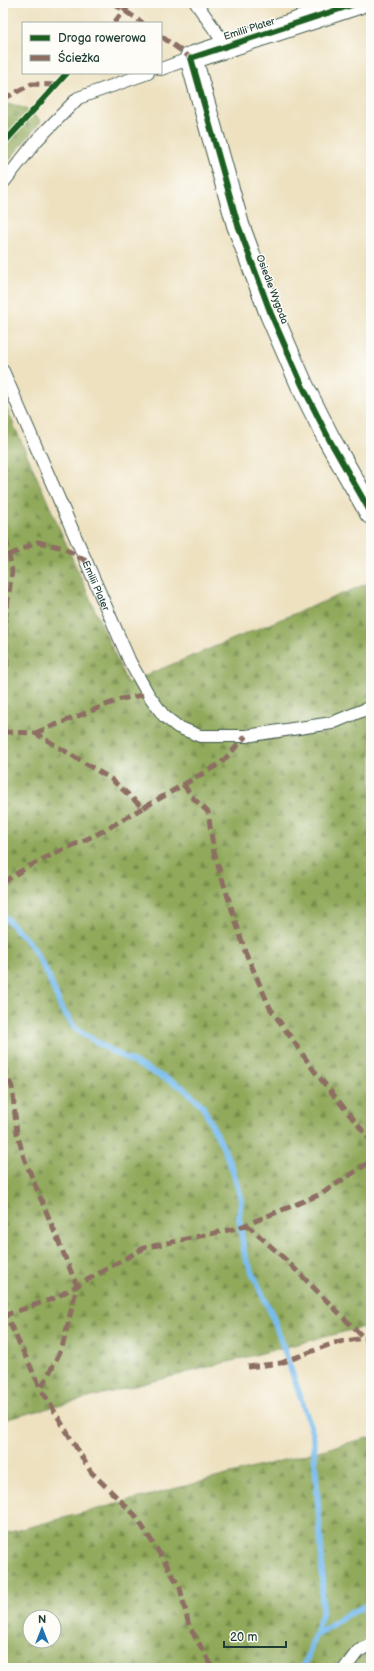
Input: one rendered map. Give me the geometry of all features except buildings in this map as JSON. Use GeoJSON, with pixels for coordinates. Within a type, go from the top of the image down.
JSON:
{"type":"FeatureCollection","features":[{"type":"Feature","properties":{"kind":"street","name":"Emilii Plater"},"geometry":{"type":"LineString","coordinates":[[191,58],[358,3]]}},
{"type":"Feature","properties":{"kind":"street","name":"Osiedle Wygoda"},"geometry":{"type":"LineString","coordinates":[[191,58],[238,225],[271,314],[302,385],[322,426],[365,492],[371,512]]}},
{"type":"Feature","properties":{"kind":"lane"},"geometry":{"type":"LineString","coordinates":[[196,3],[226,46]]}},
{"type":"Feature","properties":{"kind":"lane","name":"Emilii Plater"},"geometry":{"type":"LineString","coordinates":[[162,68],[191,58]]}},
{"type":"Feature","properties":{"kind":"lane"},"geometry":{"type":"LineString","coordinates":[[3,183],[37,140],[78,98],[145,74]]}},
{"type":"Feature","properties":{"kind":"lane","name":"Emilii Plater"},"geometry":{"type":"LineString","coordinates":[[3,371],[130,662],[148,694],[164,716],[178,727],[200,736],[246,736],[332,723],[371,707]]}},
{"type":"Feature","properties":{"kind":"lane"},"geometry":{"type":"LineString","coordinates":[[345,1668],[358,1652],[371,1644]]}},
{"type":"Feature","properties":{"kind":"green space"},"geometry":{"type":"Polygon","coordinates":[[[3,103],[24,108],[41,121],[3,167],[3,103]]]}},
{"type":"Feature","properties":{"kind":"green space"},"geometry":{"type":"Polygon","coordinates":[[[3,400],[127,683],[371,582],[371,1325],[3,1420],[3,400]]]}},
{"type":"Feature","properties":{"kind":"green space"},"geometry":{"type":"Polygon","coordinates":[[[371,1437],[371,1668],[3,1668],[3,1534],[371,1437]]]}},
{"type":"Feature","properties":{"kind":"waterway"},"geometry":{"type":"LineString","coordinates":[[3,916],[31,945],[48,975],[61,1008],[76,1029],[108,1049],[182,1087],[202,1105],[224,1149],[233,1171],[241,1200],[239,1217],[245,1257],[273,1317],[313,1434],[322,1560],[322,1614],[307,1659],[302,1668]]}},
{"type":"Feature","properties":{"kind":"waterway"},"geometry":{"type":"LineString","coordinates":[[314,1637],[343,1617],[371,1603]]}},
{"type":"Feature","properties":{"kind":"marked path"},"geometry":{"type":"LineString","coordinates":[[113,3],[142,22]]}},
{"type":"Feature","properties":{"kind":"marked path"},"geometry":{"type":"LineString","coordinates":[[115,22],[123,11],[133,3]]}},
{"type":"Feature","properties":{"kind":"marked path"},"geometry":{"type":"LineString","coordinates":[[162,37],[191,58]]}},
{"type":"Feature","properties":{"kind":"marked path"},"geometry":{"type":"LineString","coordinates":[[3,99],[32,84],[56,85]]}},
{"type":"Feature","properties":{"kind":"marked path"},"geometry":{"type":"LineString","coordinates":[[3,523],[12,571],[5,621],[7,669]]}},
{"type":"Feature","properties":{"kind":"marked path"},"geometry":{"type":"LineString","coordinates":[[9,555],[38,542],[64,548],[86,561]]}},
{"type":"Feature","properties":{"kind":"marked path"},"geometry":{"type":"LineString","coordinates":[[35,733],[121,699],[148,694]]}},
{"type":"Feature","properties":{"kind":"marked path"},"geometry":{"type":"LineString","coordinates":[[3,732],[35,733],[111,779],[143,808],[221,763],[246,736]]}},
{"type":"Feature","properties":{"kind":"marked path"},"geometry":{"type":"LineString","coordinates":[[183,784],[194,799],[208,812],[214,853],[245,951],[270,1008],[315,1072],[371,1141]]}},
{"type":"Feature","properties":{"kind":"marked path"},"geometry":{"type":"LineString","coordinates":[[3,883],[35,863],[98,834],[143,808]]}},
{"type":"Feature","properties":{"kind":"marked path"},"geometry":{"type":"LineString","coordinates":[[3,1067],[12,1087],[17,1133],[24,1158],[77,1286],[62,1348],[41,1389],[91,1472],[135,1515],[165,1562],[180,1588],[189,1626],[213,1668]]}},
{"type":"Feature","properties":{"kind":"marked path"},"geometry":{"type":"LineString","coordinates":[[3,1316],[55,1298],[144,1248],[238,1228],[321,1194],[371,1161]]}},
{"type":"Feature","properties":{"kind":"marked path"},"geometry":{"type":"LineString","coordinates":[[246,1224],[286,1260],[371,1345]]}},
{"type":"Feature","properties":{"kind":"marked path"},"geometry":{"type":"LineString","coordinates":[[3,1309],[41,1389]]}},
{"type":"Feature","properties":{"kind":"marked path"},"geometry":{"type":"LineString","coordinates":[[248,1367],[281,1363],[334,1343],[364,1338]]}},
{"type":"Feature","properties":{"kind":"cycle path"},"geometry":{"type":"LineString","coordinates":[[358,3],[191,58],[238,225],[271,314],[302,385],[329,439],[371,513]]}},
{"type":"Feature","properties":{"kind":"cycle path"},"geometry":{"type":"LineString","coordinates":[[3,144],[66,74]]}}]}
